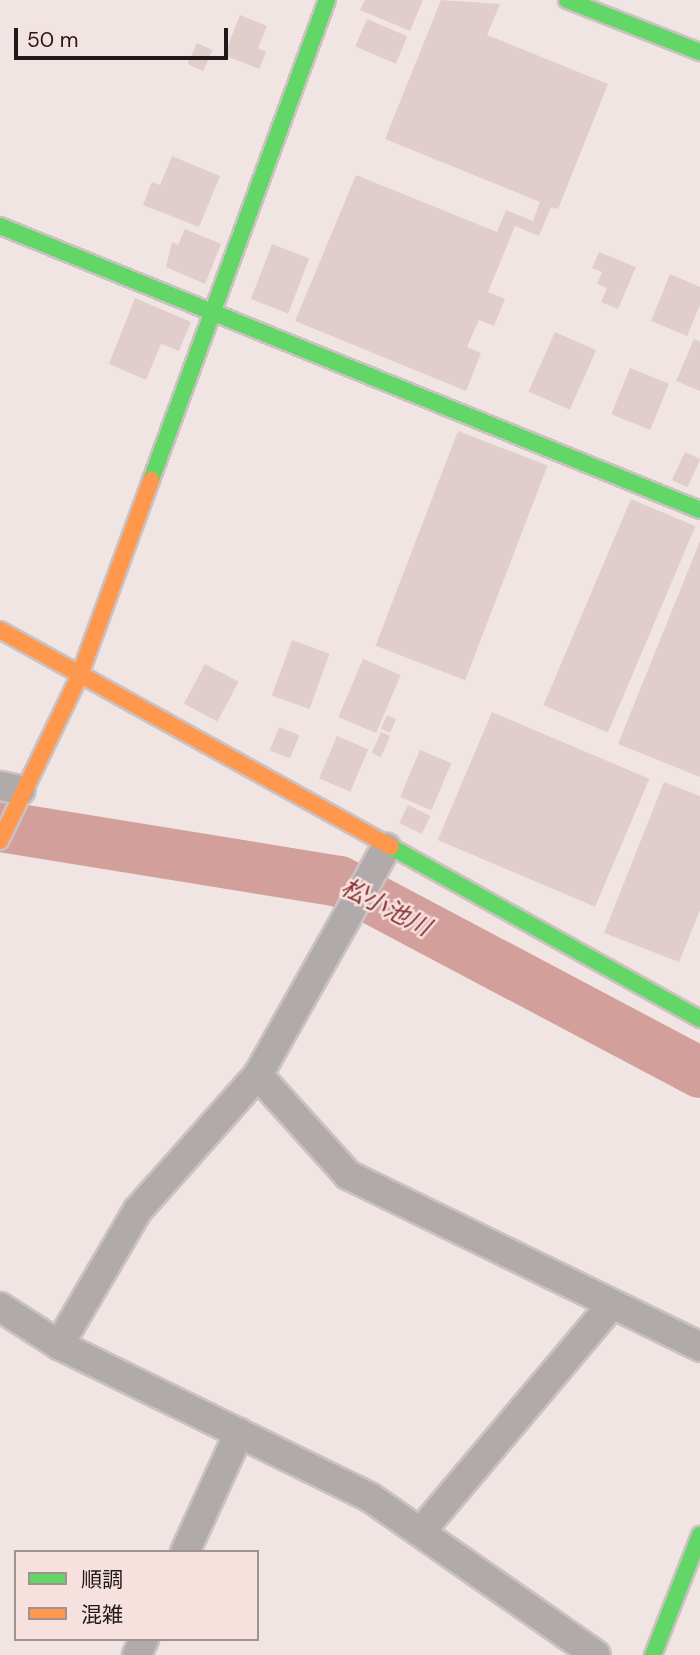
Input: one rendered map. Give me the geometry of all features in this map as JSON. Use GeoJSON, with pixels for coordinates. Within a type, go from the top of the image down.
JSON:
{"type":"FeatureCollection","features":[{"type":"Feature","properties":{"kind":"street"},"geometry":{"type":"LineString","coordinates":[[1,840],[14,789],[79,677],[327,0]]}},
{"type":"Feature","properties":{"kind":"street"},"geometry":{"type":"LineString","coordinates":[[567,0],[700,52]]}},
{"type":"Feature","properties":{"kind":"street"},"geometry":{"type":"LineString","coordinates":[[0,226],[214,310],[700,510]]}},
{"type":"Feature","properties":{"kind":"street"},"geometry":{"type":"LineString","coordinates":[[0,630],[386,848],[700,1019]]}},
{"type":"Feature","properties":{"kind":"street"},"geometry":{"type":"LineString","coordinates":[[59,1345],[138,1210],[258,1075],[359,903],[386,848]]}},
{"type":"Feature","properties":{"kind":"street"},"geometry":{"type":"LineString","coordinates":[[258,1075],[348,1175],[700,1346]]}},
{"type":"Feature","properties":{"kind":"street"},"geometry":{"type":"LineString","coordinates":[[422,1530],[612,1304]]}},
{"type":"Feature","properties":{"kind":"street"},"geometry":{"type":"LineString","coordinates":[[0,1307],[59,1345],[360,1492],[422,1530],[596,1655]]}},
{"type":"Feature","properties":{"kind":"street"},"geometry":{"type":"LineString","coordinates":[[185,1550],[239,1433]]}},
{"type":"Feature","properties":{"kind":"street"},"geometry":{"type":"LineString","coordinates":[[653,1655],[700,1535]]}},
{"type":"Feature","properties":{"kind":"building"},"geometry":{"type":"Polygon","coordinates":[[[365,0],[423,0],[410,31],[360,10],[365,0]]]}},
{"type":"Feature","properties":{"kind":"building"},"geometry":{"type":"Polygon","coordinates":[[[441,0],[500,4],[487,35],[608,84],[558,209],[551,207],[539,236],[515,226],[488,292],[505,299],[494,326],[479,320],[467,347],[481,353],[466,391],[295,321],[356,175],[497,232],[506,210],[533,221],[540,202],[385,139],[441,0]]]}},
{"type":"Feature","properties":{"kind":"building"},"geometry":{"type":"Polygon","coordinates":[[[240,15],[267,26],[258,48],[266,52],[259,69],[224,55],[240,15]]]}},
{"type":"Feature","properties":{"kind":"building"},"geometry":{"type":"Polygon","coordinates":[[[367,19],[408,36],[396,64],[355,47],[367,19]]]}},
{"type":"Feature","properties":{"kind":"building"},"geometry":{"type":"Polygon","coordinates":[[[197,43],[213,50],[203,71],[188,64],[197,43]]]}},
{"type":"Feature","properties":{"kind":"building"},"geometry":{"type":"Polygon","coordinates":[[[172,156],[220,176],[199,227],[143,205],[152,182],[160,185],[172,156]]]}},
{"type":"Feature","properties":{"kind":"building"},"geometry":{"type":"Polygon","coordinates":[[[185,229],[221,244],[205,284],[166,267],[172,242],[178,245],[185,229]]]}},
{"type":"Feature","properties":{"kind":"building"},"geometry":{"type":"Polygon","coordinates":[[[272,244],[309,258],[288,313],[251,299],[272,244]]]}},
{"type":"Feature","properties":{"kind":"building"},"geometry":{"type":"Polygon","coordinates":[[[599,252],[636,267],[618,309],[601,302],[607,288],[597,284],[602,272],[592,268],[599,252]]]}},
{"type":"Feature","properties":{"kind":"building"},"geometry":{"type":"Polygon","coordinates":[[[670,274],[700,287],[700,305],[687,336],[651,321],[670,274]]]}},
{"type":"Feature","properties":{"kind":"building"},"geometry":{"type":"Polygon","coordinates":[[[135,298],[191,322],[179,351],[161,344],[146,380],[109,364],[135,298]]]}},
{"type":"Feature","properties":{"kind":"building"},"geometry":{"type":"Polygon","coordinates":[[[555,332],[596,350],[570,410],[529,391],[555,332]]]}},
{"type":"Feature","properties":{"kind":"building"},"geometry":{"type":"Polygon","coordinates":[[[694,339],[700,342],[700,391],[676,381],[694,339]]]}},
{"type":"Feature","properties":{"kind":"building"},"geometry":{"type":"Polygon","coordinates":[[[630,368],[669,384],[650,430],[611,414],[630,368]]]}},
{"type":"Feature","properties":{"kind":"building"},"geometry":{"type":"Polygon","coordinates":[[[458,431],[548,465],[465,680],[376,646],[458,431]]]}},
{"type":"Feature","properties":{"kind":"building"},"geometry":{"type":"Polygon","coordinates":[[[685,452],[700,459],[687,487],[672,480],[685,452]]]}},
{"type":"Feature","properties":{"kind":"building"},"geometry":{"type":"Polygon","coordinates":[[[631,499],[695,526],[608,733],[543,705],[631,499]]]}},
{"type":"Feature","properties":{"kind":"building"},"geometry":{"type":"Polygon","coordinates":[[[700,541],[700,777],[618,744],[700,541]]]}},
{"type":"Feature","properties":{"kind":"building"},"geometry":{"type":"Polygon","coordinates":[[[292,640],[330,654],[309,709],[272,695],[292,640]]]}},
{"type":"Feature","properties":{"kind":"building"},"geometry":{"type":"Polygon","coordinates":[[[363,659],[401,675],[376,733],[338,717],[363,659]]]}},
{"type":"Feature","properties":{"kind":"building"},"geometry":{"type":"Polygon","coordinates":[[[205,664],[239,682],[217,722],[184,704],[205,664]]]}},
{"type":"Feature","properties":{"kind":"building"},"geometry":{"type":"Polygon","coordinates":[[[492,712],[649,779],[595,907],[438,840],[492,712]]]}},
{"type":"Feature","properties":{"kind":"building"},"geometry":{"type":"Polygon","coordinates":[[[387,715],[396,719],[390,733],[381,729],[387,715]]]}},
{"type":"Feature","properties":{"kind":"building"},"geometry":{"type":"Polygon","coordinates":[[[279,727],[299,735],[290,758],[270,750],[279,727]]]}},
{"type":"Feature","properties":{"kind":"building"},"geometry":{"type":"Polygon","coordinates":[[[381,732],[390,736],[381,757],[372,753],[381,732]]]}},
{"type":"Feature","properties":{"kind":"building"},"geometry":{"type":"Polygon","coordinates":[[[337,736],[368,749],[350,792],[319,778],[337,736]]]}},
{"type":"Feature","properties":{"kind":"building"},"geometry":{"type":"Polygon","coordinates":[[[420,750],[451,763],[431,810],[400,797],[420,750]]]}},
{"type":"Feature","properties":{"kind":"building"},"geometry":{"type":"Polygon","coordinates":[[[664,782],[700,796],[700,910],[679,962],[604,933],[664,782]]]}},
{"type":"Feature","properties":{"kind":"building"},"geometry":{"type":"Polygon","coordinates":[[[408,805],[430,816],[422,834],[399,823],[408,805]]]}},
{"type":"Feature","properties":{"kind":"waterway","name":"松小池川"},"geometry":{"type":"LineString","coordinates":[[0,826],[339,881],[700,1072]]}},
{"type":"Feature","properties":{"kind":"traffic: fast"},"geometry":{"type":"LineString","coordinates":[[151,480],[327,0]]}},
{"type":"Feature","properties":{"kind":"traffic: fast"},"geometry":{"type":"LineString","coordinates":[[567,0],[700,52]]}},
{"type":"Feature","properties":{"kind":"traffic: fast"},"geometry":{"type":"LineString","coordinates":[[0,226],[700,510]]}},
{"type":"Feature","properties":{"kind":"traffic: fast"},"geometry":{"type":"LineString","coordinates":[[391,847],[700,1019]]}},
{"type":"Feature","properties":{"kind":"traffic: fast"},"geometry":{"type":"LineString","coordinates":[[653,1655],[700,1535]]}},
{"type":"Feature","properties":{"kind":"traffic: slow"},"geometry":{"type":"LineString","coordinates":[[0,841],[79,677],[151,480]]}},
{"type":"Feature","properties":{"kind":"traffic: slow"},"geometry":{"type":"LineString","coordinates":[[0,630],[391,847]]}}]}
